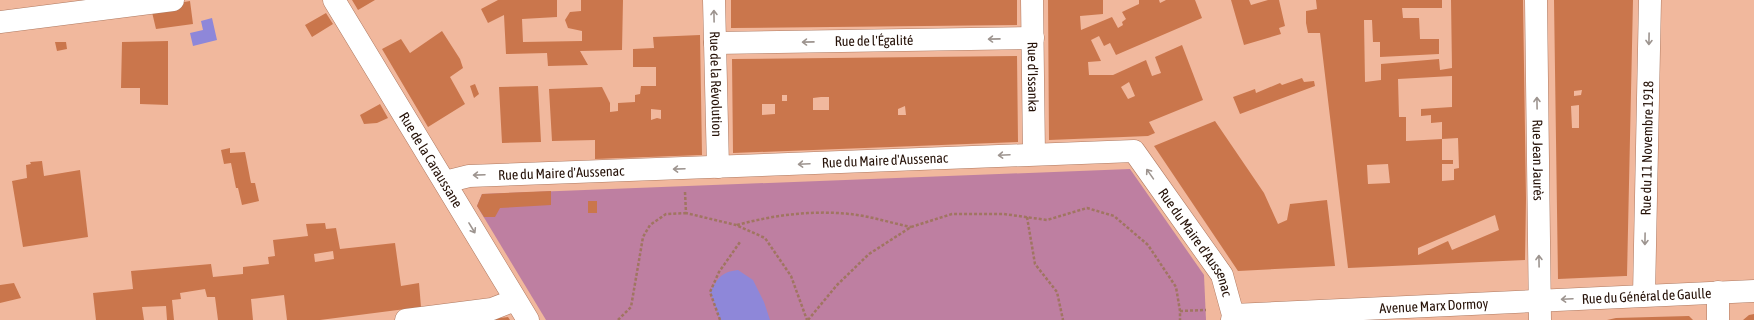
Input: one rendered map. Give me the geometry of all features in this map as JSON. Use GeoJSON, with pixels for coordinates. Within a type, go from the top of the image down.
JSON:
{"type":"FeatureCollection","features":[{"type":"Feature","properties":{"kind":"street"},"geometry":{"type":"LineString","coordinates":[[0,22],[173,0]]}},
{"type":"Feature","properties":{"kind":"street","name":"Rue de la Caraussane"},"geometry":{"type":"LineString","coordinates":[[334,0],[528,320]]}},
{"type":"Feature","properties":{"kind":"street","name":"Rue de la Révolution"},"geometry":{"type":"LineString","coordinates":[[714,0],[718,167]]}},
{"type":"Feature","properties":{"kind":"street","name":"Rue d'Issanka"},"geometry":{"type":"LineString","coordinates":[[1032,0],[1034,154]]}},
{"type":"Feature","properties":{"kind":"street","name":"Rue Jean Jaurès"},"geometry":{"type":"LineString","coordinates":[[1536,0],[1539,310]]}},
{"type":"Feature","properties":{"kind":"street","name":"Rue du 11 Novembre 1918"},"geometry":{"type":"LineString","coordinates":[[1644,295],[1650,0]]}},
{"type":"Feature","properties":{"kind":"street","name":"Rue de l'Égalité"},"geometry":{"type":"LineString","coordinates":[[715,43],[1033,38]]}},
{"type":"Feature","properties":{"kind":"street","name":"Rue du Maire d'Aussenac"},"geometry":{"type":"LineString","coordinates":[[445,182],[469,176],[1134,151],[1222,275],[1232,317]]}},
{"type":"Feature","properties":{"kind":"street","name":"Rue du Général de Gaulle"},"geometry":{"type":"LineString","coordinates":[[1539,310],[1644,295],[1754,291]]}},
{"type":"Feature","properties":{"kind":"street"},"geometry":{"type":"LineString","coordinates":[[1718,292],[1718,320]]}},
{"type":"Feature","properties":{"kind":"street"},"geometry":{"type":"LineString","coordinates":[[406,320],[492,309],[515,300]]}},
{"type":"Feature","properties":{"kind":"street","name":"Avenue Marx Dormoy"},"geometry":{"type":"LineString","coordinates":[[1232,317],[1539,310]]}},
{"type":"Feature","properties":{"kind":"path"},"geometry":{"type":"LineString","coordinates":[[685,186],[686,213]]}},
{"type":"Feature","properties":{"kind":"path"},"geometry":{"type":"LineString","coordinates":[[618,320],[631,307],[643,237],[650,225],[666,214],[686,213],[736,225],[765,238],[791,276],[808,320],[837,285],[869,254],[911,227],[952,214],[1004,214],[1047,220],[1087,208],[1114,216],[1148,245],[1176,287],[1180,320]]}},
{"type":"Feature","properties":{"kind":"path"},"geometry":{"type":"LineString","coordinates":[[736,225],[763,218],[801,214],[851,214],[911,227]]}},
{"type":"Feature","properties":{"kind":"path"},"geometry":{"type":"LineString","coordinates":[[1027,217],[1035,264],[1057,292],[1063,320]]}},
{"type":"Feature","properties":{"kind":"path"},"geometry":{"type":"LineString","coordinates":[[720,320],[710,292],[719,272],[740,242]]}},
{"type":"Feature","properties":{"kind":"shaded area"},"geometry":{"type":"Polygon","coordinates":[[[212,18],[217,40],[193,46],[190,33],[203,30],[201,21],[212,18]]]}},
{"type":"Feature","properties":{"kind":"shaded area"},"geometry":{"type":"Polygon","coordinates":[[[1130,169],[1204,275],[1206,320],[546,320],[477,206],[482,194],[1130,169]]]}},
{"type":"Feature","properties":{"kind":"shaded area"},"geometry":{"type":"Polygon","coordinates":[[[738,270],[753,280],[764,302],[770,320],[720,320],[710,292],[721,276],[728,272],[738,270]]]}},
{"type":"Feature","properties":{"kind":"building"},"geometry":{"type":"Polygon","coordinates":[[[352,0],[375,0],[358,10],[352,0]]]}},
{"type":"Feature","properties":{"kind":"building"},"geometry":{"type":"Polygon","coordinates":[[[498,0],[557,0],[557,17],[522,19],[523,42],[582,41],[582,31],[568,28],[565,20],[570,12],[581,11],[581,0],[623,0],[622,50],[580,51],[588,65],[548,66],[547,53],[506,54],[504,15],[488,23],[481,9],[498,0]]]}},
{"type":"Feature","properties":{"kind":"building"},"geometry":{"type":"Polygon","coordinates":[[[731,0],[1017,0],[1017,25],[731,28],[731,0]]]}},
{"type":"Feature","properties":{"kind":"building"},"geometry":{"type":"Polygon","coordinates":[[[1048,0],[1103,0],[1103,14],[1080,16],[1081,30],[1112,17],[1118,28],[1123,25],[1122,22],[1126,19],[1122,12],[1139,4],[1139,0],[1159,0],[1160,3],[1166,0],[1195,0],[1202,18],[1116,55],[1110,43],[1104,46],[1099,36],[1091,40],[1101,61],[1088,62],[1089,75],[1113,75],[1146,60],[1152,76],[1161,73],[1155,57],[1182,45],[1203,100],[1149,122],[1155,133],[1148,136],[1049,140],[1048,0]],[[1129,82],[1121,87],[1128,99],[1135,96],[1129,82]]]}},
{"type":"Feature","properties":{"kind":"building"},"geometry":{"type":"Polygon","coordinates":[[[1231,0],[1249,0],[1251,5],[1268,0],[1279,0],[1285,26],[1279,28],[1281,34],[1244,45],[1231,0]]]}},
{"type":"Feature","properties":{"kind":"building"},"geometry":{"type":"Polygon","coordinates":[[[1316,0],[1442,0],[1442,8],[1402,8],[1403,18],[1419,18],[1420,39],[1439,39],[1439,54],[1380,57],[1380,42],[1373,42],[1372,20],[1364,20],[1365,82],[1381,80],[1381,64],[1439,59],[1440,70],[1452,68],[1451,0],[1523,0],[1526,199],[1525,260],[1348,268],[1320,33],[1308,33],[1306,23],[1306,11],[1317,9],[1316,0]],[[1452,76],[1398,79],[1399,117],[1406,117],[1406,141],[1442,139],[1442,122],[1431,123],[1431,115],[1421,116],[1421,109],[1452,107],[1452,76]],[[1458,138],[1442,139],[1442,160],[1453,160],[1453,164],[1442,164],[1442,181],[1454,180],[1454,169],[1459,168],[1458,138]],[[1388,164],[1367,165],[1368,184],[1390,183],[1388,164]],[[1495,215],[1418,248],[1418,255],[1448,241],[1452,250],[1499,230],[1495,215]]]}},
{"type":"Feature","properties":{"kind":"building"},"geometry":{"type":"Polygon","coordinates":[[[1554,0],[1633,0],[1627,276],[1558,279],[1554,0]],[[1582,90],[1574,91],[1574,96],[1581,95],[1582,90]],[[1579,105],[1571,106],[1572,128],[1579,128],[1579,105]]]}},
{"type":"Feature","properties":{"kind":"building"},"geometry":{"type":"Polygon","coordinates":[[[190,1],[193,24],[156,29],[151,8],[190,1]]]}},
{"type":"Feature","properties":{"kind":"building"},"geometry":{"type":"Polygon","coordinates":[[[326,13],[333,24],[312,37],[305,25],[326,13]]]}},
{"type":"Feature","properties":{"kind":"building"},"geometry":{"type":"Polygon","coordinates":[[[442,31],[460,59],[463,68],[450,77],[465,104],[428,127],[382,49],[401,39],[410,53],[442,31]]]}},
{"type":"Feature","properties":{"kind":"building"},"geometry":{"type":"Polygon","coordinates":[[[700,35],[702,155],[595,159],[595,140],[552,141],[549,89],[602,87],[610,103],[610,112],[618,111],[618,103],[635,102],[635,95],[640,94],[641,86],[656,86],[656,67],[633,67],[633,49],[654,48],[653,37],[700,35]],[[651,109],[651,120],[657,118],[661,119],[661,110],[651,109]]]}},
{"type":"Feature","properties":{"kind":"building"},"geometry":{"type":"Polygon","coordinates":[[[168,41],[168,105],[140,104],[140,88],[121,88],[122,42],[168,41]]]}},
{"type":"Feature","properties":{"kind":"building"},"geometry":{"type":"Polygon","coordinates":[[[55,42],[66,42],[67,49],[57,51],[55,42]]]}},
{"type":"Feature","properties":{"kind":"building"},"geometry":{"type":"Polygon","coordinates":[[[1017,56],[1018,142],[733,153],[732,59],[1017,56]],[[782,95],[782,101],[787,101],[787,95],[782,95]],[[829,97],[813,98],[813,110],[829,110],[829,97]],[[762,104],[762,115],[775,114],[775,104],[762,104]],[[905,106],[898,109],[898,115],[906,115],[905,106]]]}},
{"type":"Feature","properties":{"kind":"building"},"geometry":{"type":"Polygon","coordinates":[[[1302,78],[1304,82],[1314,81],[1315,86],[1240,114],[1233,97],[1255,89],[1256,93],[1280,83],[1282,85],[1302,78]]]}},
{"type":"Feature","properties":{"kind":"building"},"geometry":{"type":"Polygon","coordinates":[[[475,84],[479,94],[474,98],[470,86],[475,84]]]}},
{"type":"Feature","properties":{"kind":"building"},"geometry":{"type":"Polygon","coordinates":[[[538,86],[541,142],[502,143],[499,87],[538,86]]]}},
{"type":"Feature","properties":{"kind":"building"},"geometry":{"type":"Polygon","coordinates":[[[380,104],[388,118],[377,123],[364,124],[360,115],[380,104]]]}},
{"type":"Feature","properties":{"kind":"building"},"geometry":{"type":"Polygon","coordinates":[[[1215,121],[1264,193],[1278,224],[1287,220],[1290,204],[1327,200],[1335,266],[1238,271],[1154,146],[1215,121]]]}},
{"type":"Feature","properties":{"kind":"building"},"geometry":{"type":"Polygon","coordinates":[[[230,148],[230,153],[245,152],[251,183],[255,183],[259,201],[242,205],[238,188],[236,188],[231,163],[224,164],[221,150],[230,148]]]}},
{"type":"Feature","properties":{"kind":"building"},"geometry":{"type":"Polygon","coordinates":[[[42,161],[44,176],[80,170],[88,237],[23,247],[12,181],[27,178],[26,165],[31,164],[30,162],[42,161]]]}},
{"type":"Feature","properties":{"kind":"building"},"geometry":{"type":"Polygon","coordinates":[[[551,191],[551,205],[500,208],[495,217],[484,217],[477,206],[482,194],[551,191]]]}},
{"type":"Feature","properties":{"kind":"building"},"geometry":{"type":"Polygon","coordinates":[[[588,201],[597,201],[597,213],[588,213],[588,201]]]}},
{"type":"Feature","properties":{"kind":"building"},"geometry":{"type":"Polygon","coordinates":[[[325,223],[326,229],[336,228],[340,249],[395,243],[401,286],[419,283],[421,307],[320,320],[287,320],[284,295],[251,299],[253,320],[218,320],[215,297],[207,297],[205,289],[180,293],[181,299],[172,300],[174,320],[167,320],[166,306],[142,307],[144,320],[96,320],[93,293],[133,289],[131,271],[211,264],[213,277],[243,274],[243,267],[269,264],[268,257],[275,256],[273,240],[308,236],[306,224],[325,223]],[[333,251],[314,254],[315,262],[334,259],[333,251]]]}},
{"type":"Feature","properties":{"kind":"building"},"geometry":{"type":"Polygon","coordinates":[[[14,283],[21,298],[0,303],[0,285],[14,283]]]}},
{"type":"Feature","properties":{"kind":"building"},"geometry":{"type":"Polygon","coordinates":[[[1754,314],[1754,320],[1743,320],[1749,315],[1754,314]]]}},
{"type":"Feature","properties":{"kind":"building"},"geometry":{"type":"Polygon","coordinates":[[[1689,316],[1693,320],[1607,320],[1616,318],[1689,316]]]}},
{"type":"Feature","properties":{"kind":"building"},"geometry":{"type":"Polygon","coordinates":[[[508,317],[510,320],[492,320],[492,319],[508,317]]]}}]}
